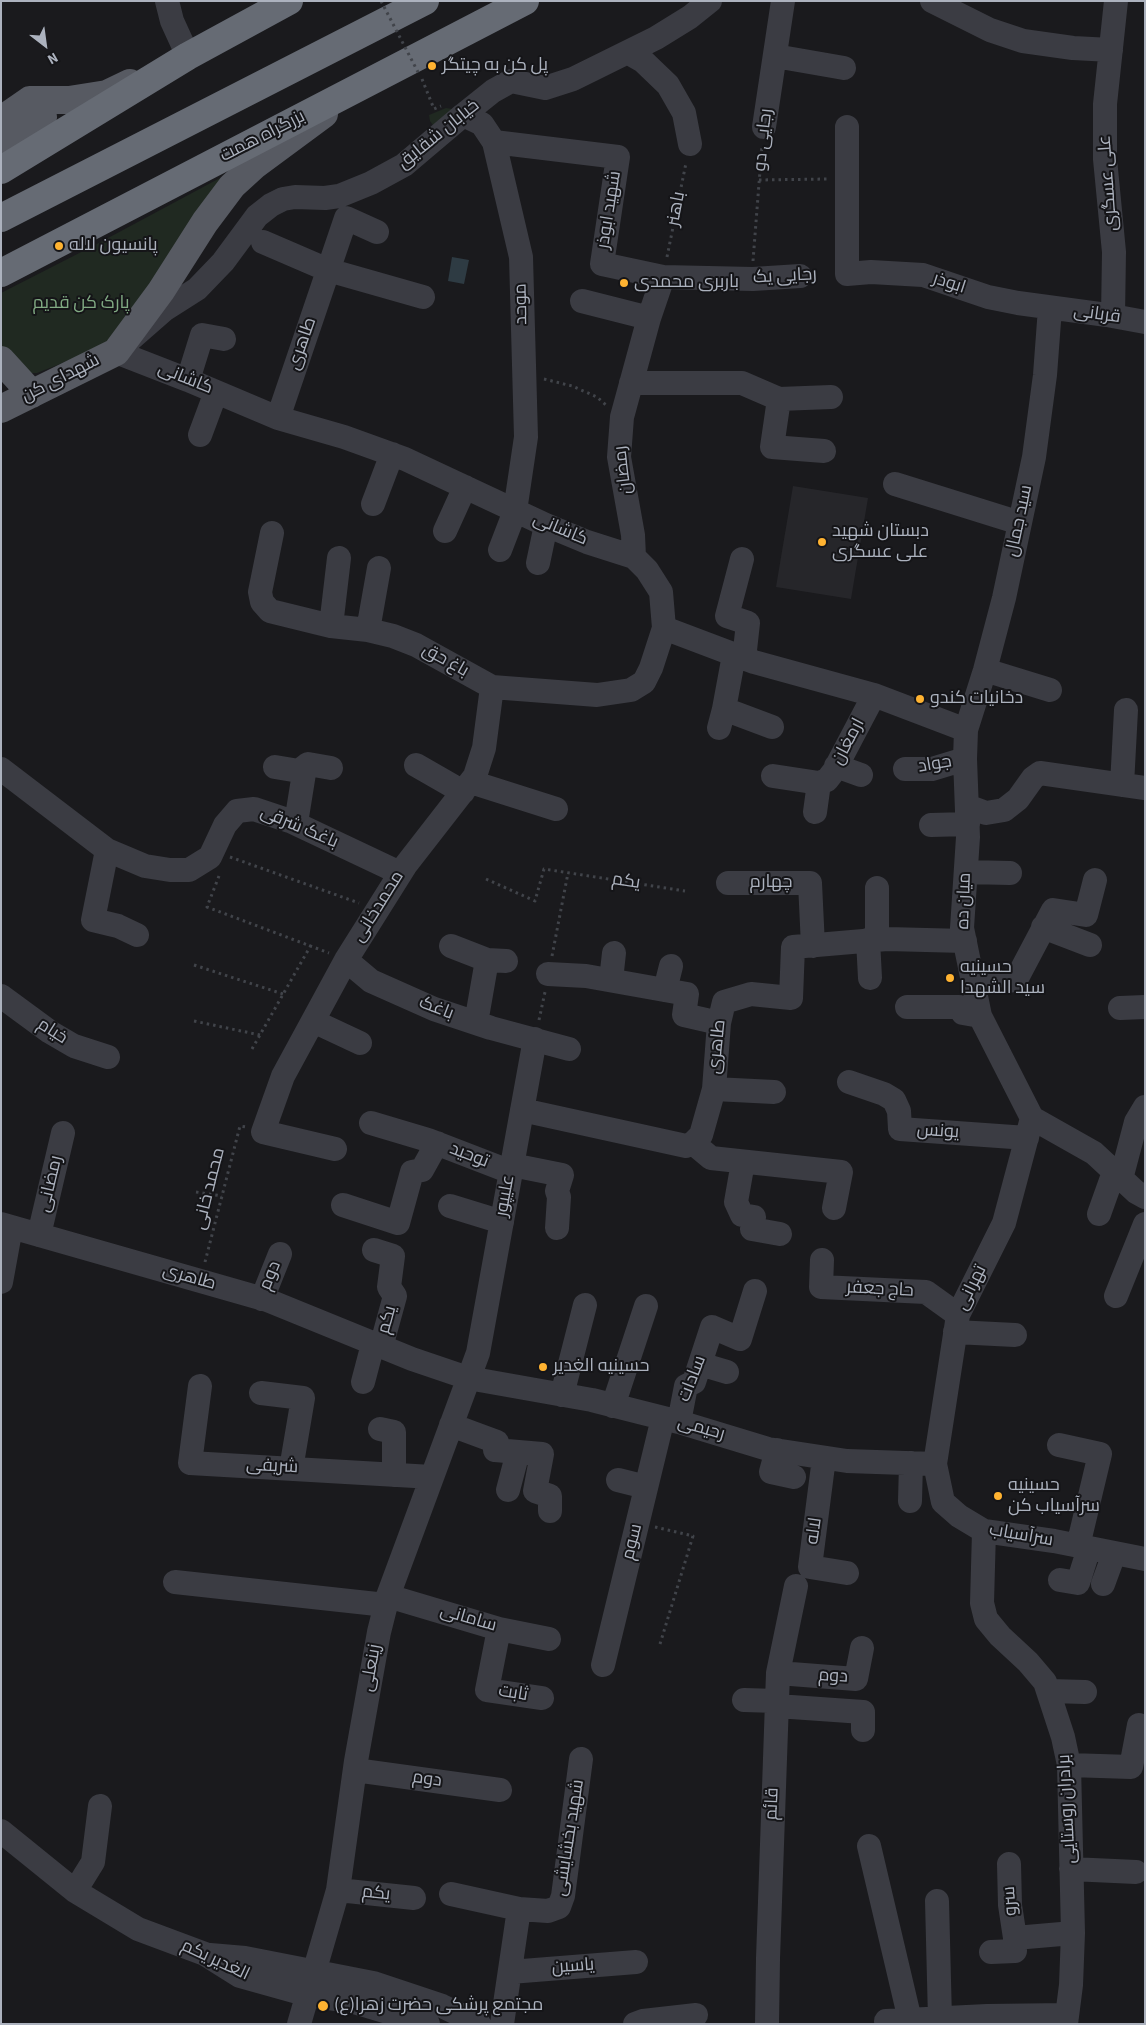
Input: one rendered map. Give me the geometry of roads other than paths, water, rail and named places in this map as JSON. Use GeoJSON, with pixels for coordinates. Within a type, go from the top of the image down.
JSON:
{"type":"FeatureCollection","features":[{"type":"Feature","properties":{"kind":"highway"},"geometry":{"type":"LineString","coordinates":[[1,170],[188,56],[289,1]]}},
{"type":"Feature","properties":{"kind":"highway"},"geometry":{"type":"LineString","coordinates":[[1,218],[426,1]]}},
{"type":"Feature","properties":{"kind":"highway","name":"بزرگراه همت"},"geometry":{"type":"LineString","coordinates":[[1,273],[525,1]]}},
{"type":"Feature","properties":{"kind":"main road"},"geometry":{"type":"LineString","coordinates":[[1,120],[30,100],[69,100],[107,94],[188,56]]}},
{"type":"Feature","properties":{"kind":"main road"},"geometry":{"type":"LineString","coordinates":[[116,352],[161,291],[205,222],[232,186],[255,165],[366,84]]}},
{"type":"Feature","properties":{"kind":"main road"},"geometry":{"type":"LineString","coordinates":[[1,150],[40,125],[43,118],[40,110],[30,100]]}},
{"type":"Feature","properties":{"kind":"main road","name":"شهدای کن"},"geometry":{"type":"LineString","coordinates":[[3,406],[32,394],[116,352]]}},
{"type":"Feature","properties":{"kind":"main road"},"geometry":{"type":"LineString","coordinates":[[1,360],[32,394]]}},
{"type":"Feature","properties":{"kind":"street"},"geometry":{"type":"LineString","coordinates":[[167,1],[172,21],[188,56]]}},
{"type":"Feature","properties":{"kind":"street","name":"خیابان شقایق"},"geometry":{"type":"LineString","coordinates":[[116,352],[164,310],[181,301],[197,289],[223,262],[257,216],[271,205],[283,199],[295,197],[325,198],[339,196],[388,175],[422,151],[463,114],[493,91],[511,81],[545,88],[573,79],[629,53],[690,17],[710,1]]}},
{"type":"Feature","properties":{"kind":"street","name":"رجایی دو"},"geometry":{"type":"LineString","coordinates":[[764,127],[783,1]]}},
{"type":"Feature","properties":{"kind":"street"},"geometry":{"type":"LineString","coordinates":[[932,1],[990,30],[1022,42],[1111,50],[1116,1]]}},
{"type":"Feature","properties":{"kind":"street","name":"علی عسگری"},"geometry":{"type":"LineString","coordinates":[[1111,50],[1105,104],[1105,159],[1114,252],[1113,316]]}},
{"type":"Feature","properties":{"kind":"street"},"geometry":{"type":"LineString","coordinates":[[629,53],[643,61],[668,85],[684,113],[690,144]]}},
{"type":"Feature","properties":{"kind":"street"},"geometry":{"type":"LineString","coordinates":[[775,56],[844,68]]}},
{"type":"Feature","properties":{"kind":"street","name":"موحد"},"geometry":{"type":"LineString","coordinates":[[463,114],[482,124],[494,142],[521,257],[526,437],[514,511],[500,550]]}},
{"type":"Feature","properties":{"kind":"street","name":"ابوذر"},"geometry":{"type":"LineString","coordinates":[[847,127],[847,274],[871,272],[923,275],[988,297],[1050,308]]}},
{"type":"Feature","properties":{"kind":"street","name":"شهید ابوذر"},"geometry":{"type":"LineString","coordinates":[[494,142],[618,157],[602,264],[663,277]]}},
{"type":"Feature","properties":{"kind":"street","name":"طاهری"},"geometry":{"type":"LineString","coordinates":[[278,418],[346,218],[377,232]]}},
{"type":"Feature","properties":{"kind":"street"},"geometry":{"type":"LineString","coordinates":[[263,242],[328,270],[423,297]]}},
{"type":"Feature","properties":{"kind":"street","name":"رجایی یک"},"geometry":{"type":"LineString","coordinates":[[663,277],[752,279],[800,276]]}},
{"type":"Feature","properties":{"kind":"street"},"geometry":{"type":"LineString","coordinates":[[663,277],[649,318],[631,383],[742,383],[779,399],[831,397]]}},
{"type":"Feature","properties":{"kind":"street"},"geometry":{"type":"LineString","coordinates":[[582,301],[649,318]]}},
{"type":"Feature","properties":{"kind":"street","name":"قربانی"},"geometry":{"type":"LineString","coordinates":[[1050,308],[1145,322]]}},
{"type":"Feature","properties":{"kind":"street","name":"سید جمال"},"geometry":{"type":"LineString","coordinates":[[966,730],[985,670],[1004,598],[1034,457],[1045,375],[1050,308]]}},
{"type":"Feature","properties":{"kind":"street"},"geometry":{"type":"LineString","coordinates":[[188,380],[202,335],[224,339]]}},
{"type":"Feature","properties":{"kind":"street","name":"کاشانی"},"geometry":{"type":"LineString","coordinates":[[116,352],[278,418],[344,437],[392,454],[546,525],[587,542],[634,557]]}},
{"type":"Feature","properties":{"kind":"street","name":"رمضان"},"geometry":{"type":"LineString","coordinates":[[631,383],[622,417],[619,457],[633,535],[634,557]]}},
{"type":"Feature","properties":{"kind":"street"},"geometry":{"type":"LineString","coordinates":[[200,435],[216,392]]}},
{"type":"Feature","properties":{"kind":"street"},"geometry":{"type":"LineString","coordinates":[[779,399],[772,448],[824,451]]}},
{"type":"Feature","properties":{"kind":"street"},"geometry":{"type":"LineString","coordinates":[[372,504],[392,454]]}},
{"type":"Feature","properties":{"kind":"street"},"geometry":{"type":"LineString","coordinates":[[895,484],[1020,523]]}},
{"type":"Feature","properties":{"kind":"street"},"geometry":{"type":"LineString","coordinates":[[445,531],[465,487]]}},
{"type":"Feature","properties":{"kind":"street"},"geometry":{"type":"LineString","coordinates":[[538,563],[546,525]]}},
{"type":"Feature","properties":{"kind":"street","name":"باغ حق"},"geometry":{"type":"LineString","coordinates":[[272,533],[260,592],[262,602],[270,610],[331,626],[368,630],[393,636],[416,645],[492,687],[597,695],[631,690],[644,682],[651,668],[664,628]]}},
{"type":"Feature","properties":{"kind":"street"},"geometry":{"type":"LineString","coordinates":[[634,557],[647,570],[661,592],[664,628],[739,657],[874,695],[966,730]]}},
{"type":"Feature","properties":{"kind":"street"},"geometry":{"type":"LineString","coordinates":[[331,626],[338,558]]}},
{"type":"Feature","properties":{"kind":"street"},"geometry":{"type":"LineString","coordinates":[[742,559],[727,616],[748,622],[722,719],[772,727]]}},
{"type":"Feature","properties":{"kind":"street"},"geometry":{"type":"LineString","coordinates":[[368,630],[379,568]]}},
{"type":"Feature","properties":{"kind":"street"},"geometry":{"type":"LineString","coordinates":[[985,670],[1050,690]]}},
{"type":"Feature","properties":{"kind":"street","name":"محمدخانی"},"geometry":{"type":"LineString","coordinates":[[335,1149],[263,1132],[283,1076],[346,960],[379,910],[400,873],[475,776],[484,748],[492,687]]}},
{"type":"Feature","properties":{"kind":"street","name":"ارمغان"},"geometry":{"type":"LineString","coordinates":[[819,783],[827,780],[836,766],[874,695]]}},
{"type":"Feature","properties":{"kind":"street"},"geometry":{"type":"LineString","coordinates":[[931,825],[967,815],[1004,810],[1018,799],[1033,778],[1040,773],[1133,786],[1126,710]]}},
{"type":"Feature","properties":{"kind":"street","name":"میان ده"},"geometry":{"type":"LineString","coordinates":[[966,730],[966,872],[962,928],[964,941],[980,1016],[1030,1128]]}},
{"type":"Feature","properties":{"kind":"street","name":"جواد"},"geometry":{"type":"LineString","coordinates":[[905,769],[932,768],[965,759]]}},
{"type":"Feature","properties":{"kind":"street"},"geometry":{"type":"LineString","coordinates":[[275,767],[299,771],[308,764],[331,768]]}},
{"type":"Feature","properties":{"kind":"street"},"geometry":{"type":"LineString","coordinates":[[416,765],[467,787],[556,809]]}},
{"type":"Feature","properties":{"kind":"street"},"geometry":{"type":"LineString","coordinates":[[836,766],[861,775]]}},
{"type":"Feature","properties":{"kind":"street"},"geometry":{"type":"LineString","coordinates":[[296,824],[305,767]]}},
{"type":"Feature","properties":{"kind":"street"},"geometry":{"type":"LineString","coordinates":[[1,769],[107,850],[93,920],[118,926],[137,935]]}},
{"type":"Feature","properties":{"kind":"street"},"geometry":{"type":"LineString","coordinates":[[773,776],[819,783],[815,812]]}},
{"type":"Feature","properties":{"kind":"street","name":"باغک شرقی"},"geometry":{"type":"LineString","coordinates":[[107,850],[145,866],[170,870],[189,870],[210,857],[225,825],[237,811],[254,809],[296,824],[400,873]]}},
{"type":"Feature","properties":{"kind":"street"},"geometry":{"type":"LineString","coordinates":[[966,872],[1010,873]]}},
{"type":"Feature","properties":{"kind":"street"},"geometry":{"type":"LineString","coordinates":[[974,984],[1016,980],[1053,910],[1086,915],[1095,880]]}},
{"type":"Feature","properties":{"kind":"street","name":"چهارم"},"geometry":{"type":"LineString","coordinates":[[728,883],[810,883],[813,946]]}},
{"type":"Feature","properties":{"kind":"street"},"geometry":{"type":"LineString","coordinates":[[870,978],[876,888]]}},
{"type":"Feature","properties":{"kind":"street"},"geometry":{"type":"LineString","coordinates":[[1043,927],[1090,945]]}},
{"type":"Feature","properties":{"kind":"street","name":"طاهری"},"geometry":{"type":"LineString","coordinates":[[693,1143],[701,1135],[714,1089],[719,1023],[724,1002],[750,994],[791,998],[793,947],[873,940],[964,941]]}},
{"type":"Feature","properties":{"kind":"street"},"geometry":{"type":"LineString","coordinates":[[451,946],[496,960],[476,1023]]}},
{"type":"Feature","properties":{"kind":"street"},"geometry":{"type":"LineString","coordinates":[[611,980],[614,953]]}},
{"type":"Feature","properties":{"kind":"street","name":"باغک"},"geometry":{"type":"LineString","coordinates":[[346,960],[371,981],[434,1009],[569,1049]]}},
{"type":"Feature","properties":{"kind":"street"},"geometry":{"type":"LineString","coordinates":[[665,990],[671,966]]}},
{"type":"Feature","properties":{"kind":"street"},"geometry":{"type":"LineString","coordinates":[[548,974],[586,976],[687,994],[684,1016],[719,1023]]}},
{"type":"Feature","properties":{"kind":"street","name":"خیام"},"geometry":{"type":"LineString","coordinates":[[1,996],[66,1042],[108,1057]]}},
{"type":"Feature","properties":{"kind":"street"},"geometry":{"type":"LineString","coordinates":[[1120,1008],[1145,1006]]}},
{"type":"Feature","properties":{"kind":"street"},"geometry":{"type":"LineString","coordinates":[[907,1007],[959,1007],[963,1013],[980,1016]]}},
{"type":"Feature","properties":{"kind":"street"},"geometry":{"type":"LineString","coordinates":[[313,1021],[360,1043]]}},
{"type":"Feature","properties":{"kind":"street","name":"علیپور"},"geometry":{"type":"LineString","coordinates":[[478,1353],[535,1039]]}},
{"type":"Feature","properties":{"kind":"street","name":"یونس"},"geometry":{"type":"LineString","coordinates":[[849,1082],[884,1094],[894,1100],[899,1111],[900,1129],[1030,1128]]}},
{"type":"Feature","properties":{"kind":"street"},"geometry":{"type":"LineString","coordinates":[[714,1089],[774,1092]]}},
{"type":"Feature","properties":{"kind":"street"},"geometry":{"type":"LineString","coordinates":[[1099,1214],[1118,1176],[1136,1122],[1145,1107]]}},
{"type":"Feature","properties":{"kind":"street"},"geometry":{"type":"LineString","coordinates":[[522,1110],[686,1146],[693,1143],[711,1158],[841,1172],[834,1208]]}},
{"type":"Feature","properties":{"kind":"street","name":"توحید"},"geometry":{"type":"LineString","coordinates":[[371,1123],[432,1141],[511,1169],[562,1175],[557,1191],[557,1228]]}},
{"type":"Feature","properties":{"kind":"street"},"geometry":{"type":"LineString","coordinates":[[1030,1128],[1094,1153],[1136,1192],[1145,1197]]}},
{"type":"Feature","properties":{"kind":"street","name":"تهرانی"},"geometry":{"type":"LineString","coordinates":[[935,1464],[957,1324],[1004,1223],[1030,1128]]}},
{"type":"Feature","properties":{"kind":"street","name":"رمضانی"},"geometry":{"type":"LineString","coordinates":[[39,1234],[63,1133]]}},
{"type":"Feature","properties":{"kind":"street"},"geometry":{"type":"LineString","coordinates":[[343,1205],[398,1222],[412,1172],[422,1170],[432,1141]]}},
{"type":"Feature","properties":{"kind":"street"},"geometry":{"type":"LineString","coordinates":[[743,1162],[736,1202],[742,1215],[754,1217],[752,1229],[780,1234]]}},
{"type":"Feature","properties":{"kind":"street"},"geometry":{"type":"LineString","coordinates":[[450,1206],[502,1222]]}},
{"type":"Feature","properties":{"kind":"street"},"geometry":{"type":"LineString","coordinates":[[1116,1296],[1145,1224]]}},
{"type":"Feature","properties":{"kind":"street"},"geometry":{"type":"LineString","coordinates":[[1,1282],[6,1225]]}},
{"type":"Feature","properties":{"kind":"street","name":"طاهری"},"geometry":{"type":"LineString","coordinates":[[6,1225],[262,1299],[377,1345],[468,1378]]}},
{"type":"Feature","properties":{"kind":"street","name":"یکم"},"geometry":{"type":"LineString","coordinates":[[374,1250],[393,1256],[389,1287],[395,1296],[377,1345]]}},
{"type":"Feature","properties":{"kind":"street","name":"دوم"},"geometry":{"type":"LineString","coordinates":[[262,1299],[280,1254]]}},
{"type":"Feature","properties":{"kind":"street","name":"حاج جعفر"},"geometry":{"type":"LineString","coordinates":[[822,1260],[821,1287],[926,1292],[957,1324]]}},
{"type":"Feature","properties":{"kind":"street","name":"سادات"},"geometry":{"type":"LineString","coordinates":[[671,1420],[686,1386],[694,1382],[712,1327],[740,1338],[755,1291]]}},
{"type":"Feature","properties":{"kind":"street"},"geometry":{"type":"LineString","coordinates":[[562,1395],[585,1305]]}},
{"type":"Feature","properties":{"kind":"street"},"geometry":{"type":"LineString","coordinates":[[613,1406],[646,1306]]}},
{"type":"Feature","properties":{"kind":"street"},"geometry":{"type":"LineString","coordinates":[[957,1324],[1015,1335]]}},
{"type":"Feature","properties":{"kind":"street"},"geometry":{"type":"LineString","coordinates":[[363,1382],[377,1345]]}},
{"type":"Feature","properties":{"kind":"street","name":"زینعلی"},"geometry":{"type":"LineString","coordinates":[[299,2024],[338,1890],[354,1770],[379,1632],[387,1600],[478,1353]]}},
{"type":"Feature","properties":{"kind":"street"},"geometry":{"type":"LineString","coordinates":[[700,1364],[727,1372]]}},
{"type":"Feature","properties":{"kind":"street","name":"رحیمی"},"geometry":{"type":"LineString","coordinates":[[468,1378],[613,1406],[671,1420],[777,1450],[847,1461],[935,1464]]}},
{"type":"Feature","properties":{"kind":"street","name":"شریفی"},"geometry":{"type":"LineString","coordinates":[[200,1386],[190,1462],[432,1477]]}},
{"type":"Feature","properties":{"kind":"street"},"geometry":{"type":"LineString","coordinates":[[261,1393],[303,1398],[291,1469]]}},
{"type":"Feature","properties":{"kind":"street","name":"سوم"},"geometry":{"type":"LineString","coordinates":[[603,1665],[646,1488],[671,1420]]}},
{"type":"Feature","properties":{"kind":"street"},"geometry":{"type":"LineString","coordinates":[[451,1425],[497,1442],[495,1450],[542,1454],[535,1491],[550,1496],[550,1511]]}},
{"type":"Feature","properties":{"kind":"street"},"geometry":{"type":"LineString","coordinates":[[380,1429],[394,1432],[394,1475]]}},
{"type":"Feature","properties":{"kind":"street"},"geometry":{"type":"LineString","coordinates":[[1058,1445],[1100,1454],[1078,1583],[1060,1580]]}},
{"type":"Feature","properties":{"kind":"street"},"geometry":{"type":"LineString","coordinates":[[777,1450],[771,1472],[794,1477]]}},
{"type":"Feature","properties":{"kind":"street"},"geometry":{"type":"LineString","coordinates":[[508,1490],[518,1452]]}},
{"type":"Feature","properties":{"kind":"street","name":"لاله"},"geometry":{"type":"LineString","coordinates":[[824,1458],[810,1567],[847,1573]]}},
{"type":"Feature","properties":{"kind":"street"},"geometry":{"type":"LineString","coordinates":[[910,1501],[911,1463]]}},
{"type":"Feature","properties":{"kind":"street","name":"سرآسیاب"},"geometry":{"type":"LineString","coordinates":[[935,1464],[943,1502],[959,1516],[984,1531],[1114,1554],[1144,1557]]}},
{"type":"Feature","properties":{"kind":"street"},"geometry":{"type":"LineString","coordinates":[[618,1480],[646,1488]]}},
{"type":"Feature","properties":{"kind":"street","name":"برادران روستایی"},"geometry":{"type":"LineString","coordinates":[[984,1531],[982,1603],[986,1619],[1045,1682],[1063,1737],[1069,1766],[1073,1933],[1071,1985],[1066,2019]]}},
{"type":"Feature","properties":{"kind":"street"},"geometry":{"type":"LineString","coordinates":[[1103,1584],[1114,1554]]}},
{"type":"Feature","properties":{"kind":"street","name":"سامانی"},"geometry":{"type":"LineString","coordinates":[[175,1582],[387,1600],[549,1639]]}},
{"type":"Feature","properties":{"kind":"street","name":"قائم"},"geometry":{"type":"LineString","coordinates":[[768,2024],[768,1959],[778,1672],[796,1586]]}},
{"type":"Feature","properties":{"kind":"street","name":"ثابت"},"geometry":{"type":"LineString","coordinates":[[499,1628],[487,1690],[542,1698]]}},
{"type":"Feature","properties":{"kind":"street","name":"دوم"},"geometry":{"type":"LineString","coordinates":[[778,1672],[856,1679],[862,1648]]}},
{"type":"Feature","properties":{"kind":"street"},"geometry":{"type":"LineString","coordinates":[[1049,1691],[1085,1692]]}},
{"type":"Feature","properties":{"kind":"street"},"geometry":{"type":"LineString","coordinates":[[744,1700],[863,1712],[863,1730]]}},
{"type":"Feature","properties":{"kind":"street"},"geometry":{"type":"LineString","coordinates":[[1069,1766],[1131,1767],[1139,1725]]}},
{"type":"Feature","properties":{"kind":"street","name":"شهید بخشایشی"},"geometry":{"type":"LineString","coordinates":[[451,1894],[519,1909],[548,1911],[559,1907],[563,1896],[581,1759]]}},
{"type":"Feature","properties":{"kind":"street","name":"دوم"},"geometry":{"type":"LineString","coordinates":[[354,1770],[500,1790]]}},
{"type":"Feature","properties":{"kind":"street"},"geometry":{"type":"LineString","coordinates":[[75,1890],[93,1862],[100,1806]]}},
{"type":"Feature","properties":{"kind":"street","name":"الغدیر یکم"},"geometry":{"type":"LineString","coordinates":[[1,1831],[75,1890],[138,1928],[205,1954],[240,1976],[308,1995],[354,2013],[428,2024]]}},
{"type":"Feature","properties":{"kind":"street"},"geometry":{"type":"LineString","coordinates":[[869,1846],[910,2020]]}},
{"type":"Feature","properties":{"kind":"street","name":"سرو"},"geometry":{"type":"LineString","coordinates":[[1009,1864],[1010,1905],[1015,1938]]}},
{"type":"Feature","properties":{"kind":"street"},"geometry":{"type":"LineString","coordinates":[[1071,1869],[1136,1872]]}},
{"type":"Feature","properties":{"kind":"street","name":"یکم"},"geometry":{"type":"LineString","coordinates":[[338,1890],[414,1898]]}},
{"type":"Feature","properties":{"kind":"street"},"geometry":{"type":"LineString","coordinates":[[936,1901],[940,2019]]}},
{"type":"Feature","properties":{"kind":"street"},"geometry":{"type":"LineString","coordinates":[[502,2024],[519,1909]]}},
{"type":"Feature","properties":{"kind":"street"},"geometry":{"type":"LineString","coordinates":[[991,1952],[1014,1951],[1015,1938],[1073,1933]]}},
{"type":"Feature","properties":{"kind":"street"},"geometry":{"type":"LineString","coordinates":[[205,1954],[245,1958],[373,1982],[442,2006],[480,2024]]}},
{"type":"Feature","properties":{"kind":"street","name":"یاسین"},"geometry":{"type":"LineString","coordinates":[[510,1972],[636,1962]]}},
{"type":"Feature","properties":{"kind":"street"},"geometry":{"type":"LineString","coordinates":[[636,2024],[642,2021],[696,2015]]}},
{"type":"Feature","properties":{"kind":"street"},"geometry":{"type":"LineString","coordinates":[[886,2021],[1066,2019]]}},
{"type":"Feature","properties":{"kind":"place","name":"پل کن به چیتگر"},"geometry":{"type":"Point","coordinates":[432,66]}},
{"type":"Feature","properties":{"kind":"place","name":"پانسیون لاله"},"geometry":{"type":"Point","coordinates":[59,246]}},
{"type":"Feature","properties":{"kind":"place","name":"باربری محمدی"},"geometry":{"type":"Point","coordinates":[624,283]}},
{"type":"Feature","properties":{"kind":"place","name":"دبستان شهید علی عسگری"},"geometry":{"type":"Point","coordinates":[822,542]}},
{"type":"Feature","properties":{"kind":"place","name":"دخانیات کندو"},"geometry":{"type":"Point","coordinates":[920,699]}},
{"type":"Feature","properties":{"kind":"place","name":"حسینیه سید الشهدا"},"geometry":{"type":"Point","coordinates":[950,978]}},
{"type":"Feature","properties":{"kind":"place","name":"حسینیه الغدیر"},"geometry":{"type":"Point","coordinates":[543,1367]}},
{"type":"Feature","properties":{"kind":"place","name":"حسینیه سرآسیاب کن"},"geometry":{"type":"Point","coordinates":[998,1496]}},
{"type":"Feature","properties":{"kind":"place","name":"مجتمع پرشکی حضرت زهرا(ع)"},"geometry":{"type":"Point","coordinates":[323,2006]}},
{"type":"Feature","properties":{"kind":"park label","name":"پارک کن قدیم"},"geometry":{"type":"Point","coordinates":[81,304]}}]}
